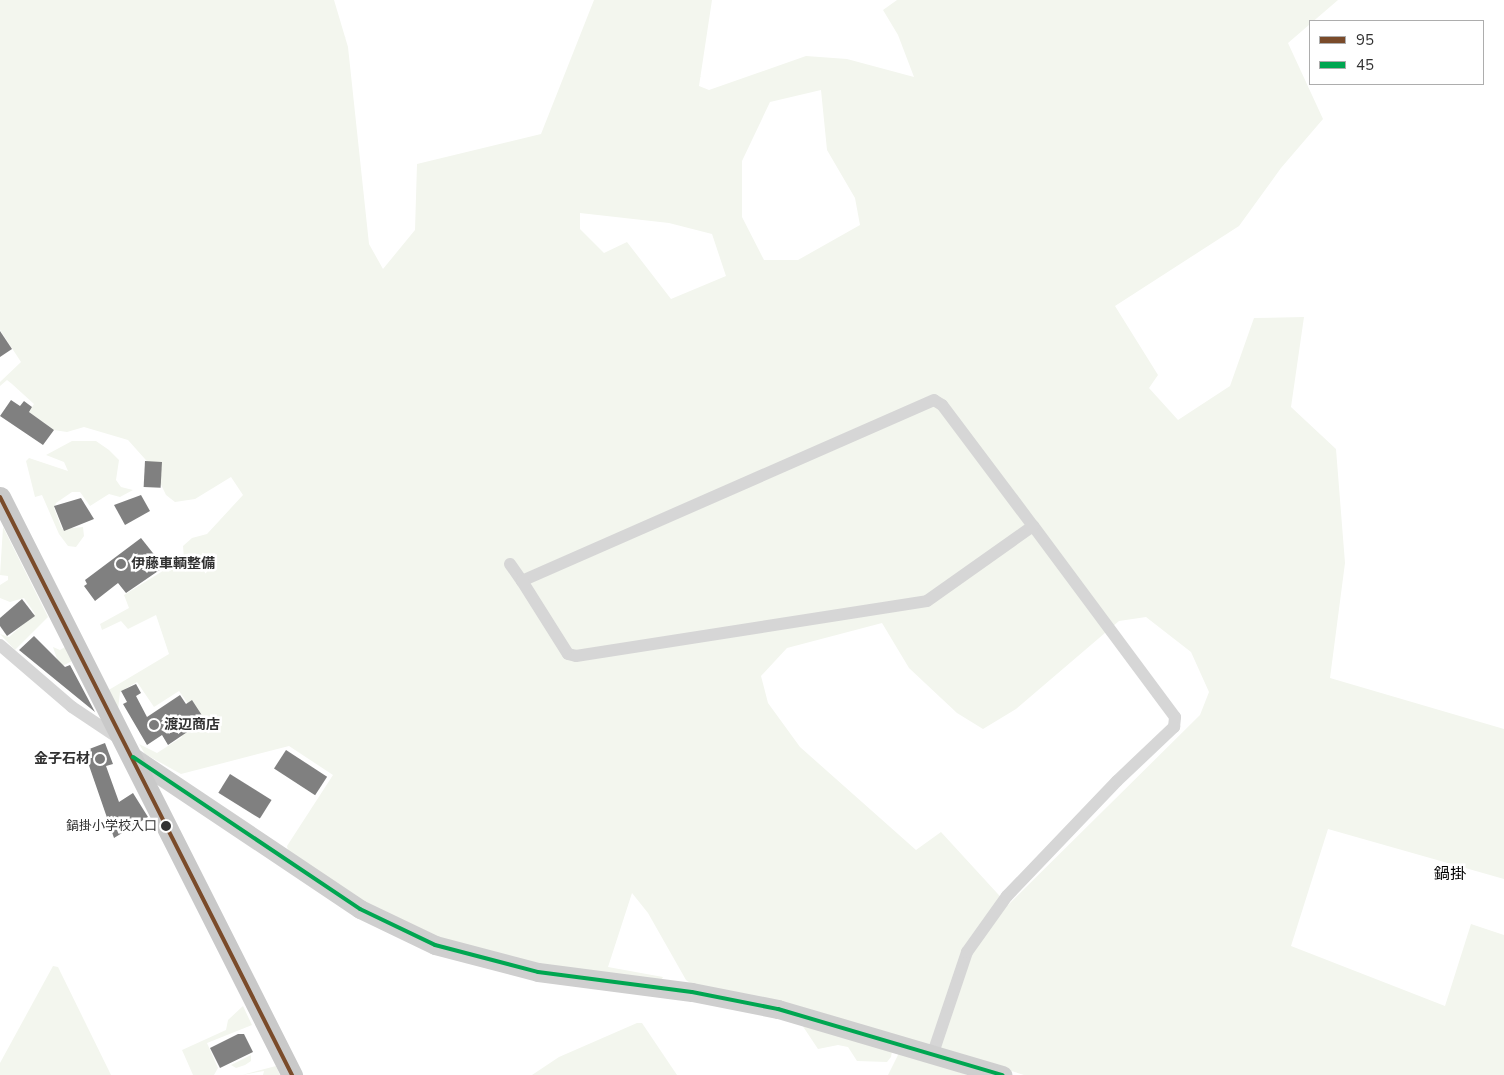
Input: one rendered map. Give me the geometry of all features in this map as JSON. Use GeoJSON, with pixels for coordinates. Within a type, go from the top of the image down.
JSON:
{"type":"FeatureCollection","features":[{"type":"Feature","properties":{"kind":"main road"},"geometry":{"type":"LineString","coordinates":[[0,497],[130,750],[292,1075]]}},
{"type":"Feature","properties":{"kind":"street"},"geometry":{"type":"LineString","coordinates":[[522,581],[934,400],[942,405],[1175,718],[1174,727],[1117,781],[1007,896],[967,952],[933,1053]]}},
{"type":"Feature","properties":{"kind":"street"},"geometry":{"type":"LineString","coordinates":[[510,564],[568,654],[576,656],[927,601],[1033,526]]}},
{"type":"Feature","properties":{"kind":"street"},"geometry":{"type":"LineString","coordinates":[[0,645],[72,707],[130,750],[360,909],[435,945],[538,972],[728,998],[933,1053],[1002,1075]]}},
{"type":"Feature","properties":{"kind":"shaded area"},"geometry":{"type":"Polygon","coordinates":[[[0,0],[334,0],[348,47],[369,244],[383,269],[415,230],[417,164],[541,134],[594,0],[712,0],[699,86],[709,90],[806,56],[847,59],[914,77],[898,35],[883,10],[897,0],[1338,0],[1315,20],[1309,20],[1309,25],[1288,43],[1323,119],[1281,168],[1239,226],[1115,306],[1158,375],[1149,388],[1178,420],[1230,386],[1254,318],[1304,317],[1291,407],[1336,449],[1345,563],[1330,678],[1504,729],[1504,879],[1328,829],[1291,946],[1445,1006],[1471,924],[1504,935],[1504,1075],[1024,1075],[909,1039],[692,984],[686,980],[648,913],[632,893],[608,967],[663,977],[661,981],[529,962],[476,951],[396,923],[288,851],[287,846],[333,775],[289,746],[181,774],[145,754],[139,744],[157,753],[182,737],[175,724],[193,711],[179,691],[154,707],[137,682],[120,692],[118,710],[107,691],[169,654],[156,615],[128,629],[121,621],[102,630],[100,624],[129,608],[124,595],[166,569],[170,571],[184,559],[183,546],[192,538],[207,534],[243,495],[231,477],[195,499],[175,502],[166,495],[153,468],[128,440],[84,427],[67,432],[54,430],[29,412],[34,404],[12,384],[7,380],[0,386],[0,382],[21,362],[0,330],[0,0]],[[821,90],[770,102],[742,161],[742,217],[764,260],[798,260],[860,225],[855,198],[827,150],[821,90]],[[580,213],[580,229],[604,253],[627,242],[671,299],[726,276],[712,234],[669,223],[580,213]],[[1146,617],[1119,621],[1016,709],[983,729],[957,713],[909,668],[882,623],[787,648],[761,676],[768,703],[800,747],[916,850],[941,832],[1008,905],[1200,715],[1209,692],[1191,652],[1146,617]]]}},
{"type":"Feature","properties":{"kind":"shaded area"},"geometry":{"type":"Polygon","coordinates":[[[72,441],[96,441],[109,450],[119,460],[116,480],[121,487],[133,490],[120,497],[109,494],[90,506],[80,492],[72,492],[56,503],[54,508],[62,529],[83,527],[84,536],[76,547],[68,546],[59,534],[42,495],[35,497],[26,461],[29,458],[68,471],[64,462],[46,455],[72,441]]]}},
{"type":"Feature","properties":{"kind":"shaded area"},"geometry":{"type":"Polygon","coordinates":[[[3,527],[48,617],[15,650],[0,634],[9,637],[35,614],[24,598],[10,602],[0,598],[0,585],[8,580],[8,576],[0,575],[3,527]]]}},
{"type":"Feature","properties":{"kind":"shaded area"},"geometry":{"type":"Polygon","coordinates":[[[53,647],[60,650],[65,647],[72,661],[47,674],[58,662],[53,647]]]}},
{"type":"Feature","properties":{"kind":"shaded area"},"geometry":{"type":"Polygon","coordinates":[[[53,966],[58,967],[111,1075],[0,1075],[0,1063],[53,966]]]}},
{"type":"Feature","properties":{"kind":"shaded area"},"geometry":{"type":"Polygon","coordinates":[[[243,1006],[252,1025],[207,1043],[218,1068],[214,1075],[193,1075],[182,1050],[226,1030],[228,1020],[243,1006]]]}},
{"type":"Feature","properties":{"kind":"shaded area"},"geometry":{"type":"Polygon","coordinates":[[[800,1022],[892,1051],[891,1057],[887,1062],[857,1061],[848,1047],[838,1045],[818,1049],[800,1022]]]}},
{"type":"Feature","properties":{"kind":"shaded area"},"geometry":{"type":"Polygon","coordinates":[[[637,1023],[642,1023],[677,1075],[532,1075],[559,1057],[637,1023]]]}},
{"type":"Feature","properties":{"kind":"shaded area"},"geometry":{"type":"Polygon","coordinates":[[[899,1053],[927,1061],[968,1075],[888,1075],[899,1053]]]}},
{"type":"Feature","properties":{"kind":"shaded area"},"geometry":{"type":"Polygon","coordinates":[[[251,1055],[251,1061],[245,1065],[236,1068],[231,1065],[251,1055]]]}},
{"type":"Feature","properties":{"kind":"shaded area"},"geometry":{"type":"Polygon","coordinates":[[[276,1066],[280,1075],[263,1075],[264,1071],[242,1075],[276,1066]]]}},
{"type":"Feature","properties":{"kind":"building"},"geometry":{"type":"Polygon","coordinates":[[[0,331],[12,349],[0,357],[0,331]]]}},
{"type":"Feature","properties":{"kind":"building"},"geometry":{"type":"Polygon","coordinates":[[[11,400],[20,406],[24,401],[32,407],[29,412],[54,430],[43,445],[0,416],[11,400]]]}},
{"type":"Feature","properties":{"kind":"building"},"geometry":{"type":"Polygon","coordinates":[[[145,461],[162,462],[161,488],[144,487],[145,461]]]}},
{"type":"Feature","properties":{"kind":"building"},"geometry":{"type":"Polygon","coordinates":[[[141,495],[150,511],[125,525],[114,505],[141,495]]]}},
{"type":"Feature","properties":{"kind":"building"},"geometry":{"type":"Polygon","coordinates":[[[81,498],[94,519],[64,531],[54,506],[81,498]]]}},
{"type":"Feature","properties":{"kind":"building"},"geometry":{"type":"Polygon","coordinates":[[[141,538],[164,567],[126,593],[118,583],[95,601],[84,586],[87,584],[85,580],[141,538]]]}},
{"type":"Feature","properties":{"kind":"building"},"geometry":{"type":"Polygon","coordinates":[[[22,599],[35,616],[7,636],[0,626],[0,618],[22,599]]]}},
{"type":"Feature","properties":{"kind":"building"},"geometry":{"type":"Polygon","coordinates":[[[34,636],[65,667],[70,665],[95,712],[19,650],[34,636]]]}},
{"type":"Feature","properties":{"kind":"building"},"geometry":{"type":"Polygon","coordinates":[[[136,684],[141,693],[136,696],[147,717],[180,695],[186,704],[192,700],[205,720],[168,745],[162,735],[147,745],[123,704],[127,702],[121,691],[136,684]]]}},
{"type":"Feature","properties":{"kind":"building"},"geometry":{"type":"Polygon","coordinates":[[[105,743],[113,764],[106,766],[119,802],[133,793],[148,817],[114,838],[84,751],[105,743]]]}},
{"type":"Feature","properties":{"kind":"building"},"geometry":{"type":"Polygon","coordinates":[[[286,750],[327,777],[315,795],[274,768],[286,750]]]}},
{"type":"Feature","properties":{"kind":"building"},"geometry":{"type":"Polygon","coordinates":[[[230,774],[272,800],[260,819],[218,793],[230,774]]]}},
{"type":"Feature","properties":{"kind":"building"},"geometry":{"type":"Polygon","coordinates":[[[238,1034],[244,1034],[253,1052],[220,1068],[210,1048],[238,1034]]]}},
{"type":"Feature","properties":{"kind":"transit line","name":"95"},"geometry":{"type":"LineString","coordinates":[[0,497],[292,1075]]}},
{"type":"Feature","properties":{"kind":"transit line","name":"45"},"geometry":{"type":"LineString","coordinates":[[133,757],[360,909],[435,945],[538,972],[692,992],[778,1009],[1002,1075]]}},
{"type":"Feature","properties":{"kind":"place","name":"伊藤車輌整備"},"geometry":{"type":"Point","coordinates":[121,564]}},
{"type":"Feature","properties":{"kind":"place","name":"渡辺商店"},"geometry":{"type":"Point","coordinates":[154,725]}},
{"type":"Feature","properties":{"kind":"place","name":"金子石材"},"geometry":{"type":"Point","coordinates":[100,759]}},
{"type":"Feature","properties":{"kind":"place","name":"鍋掛小学校入口"},"geometry":{"type":"Point","coordinates":[166,826]}},
{"type":"Feature","properties":{"kind":"district","name":"鍋掛"},"geometry":{"type":"Point","coordinates":[1450,874]}}]}
